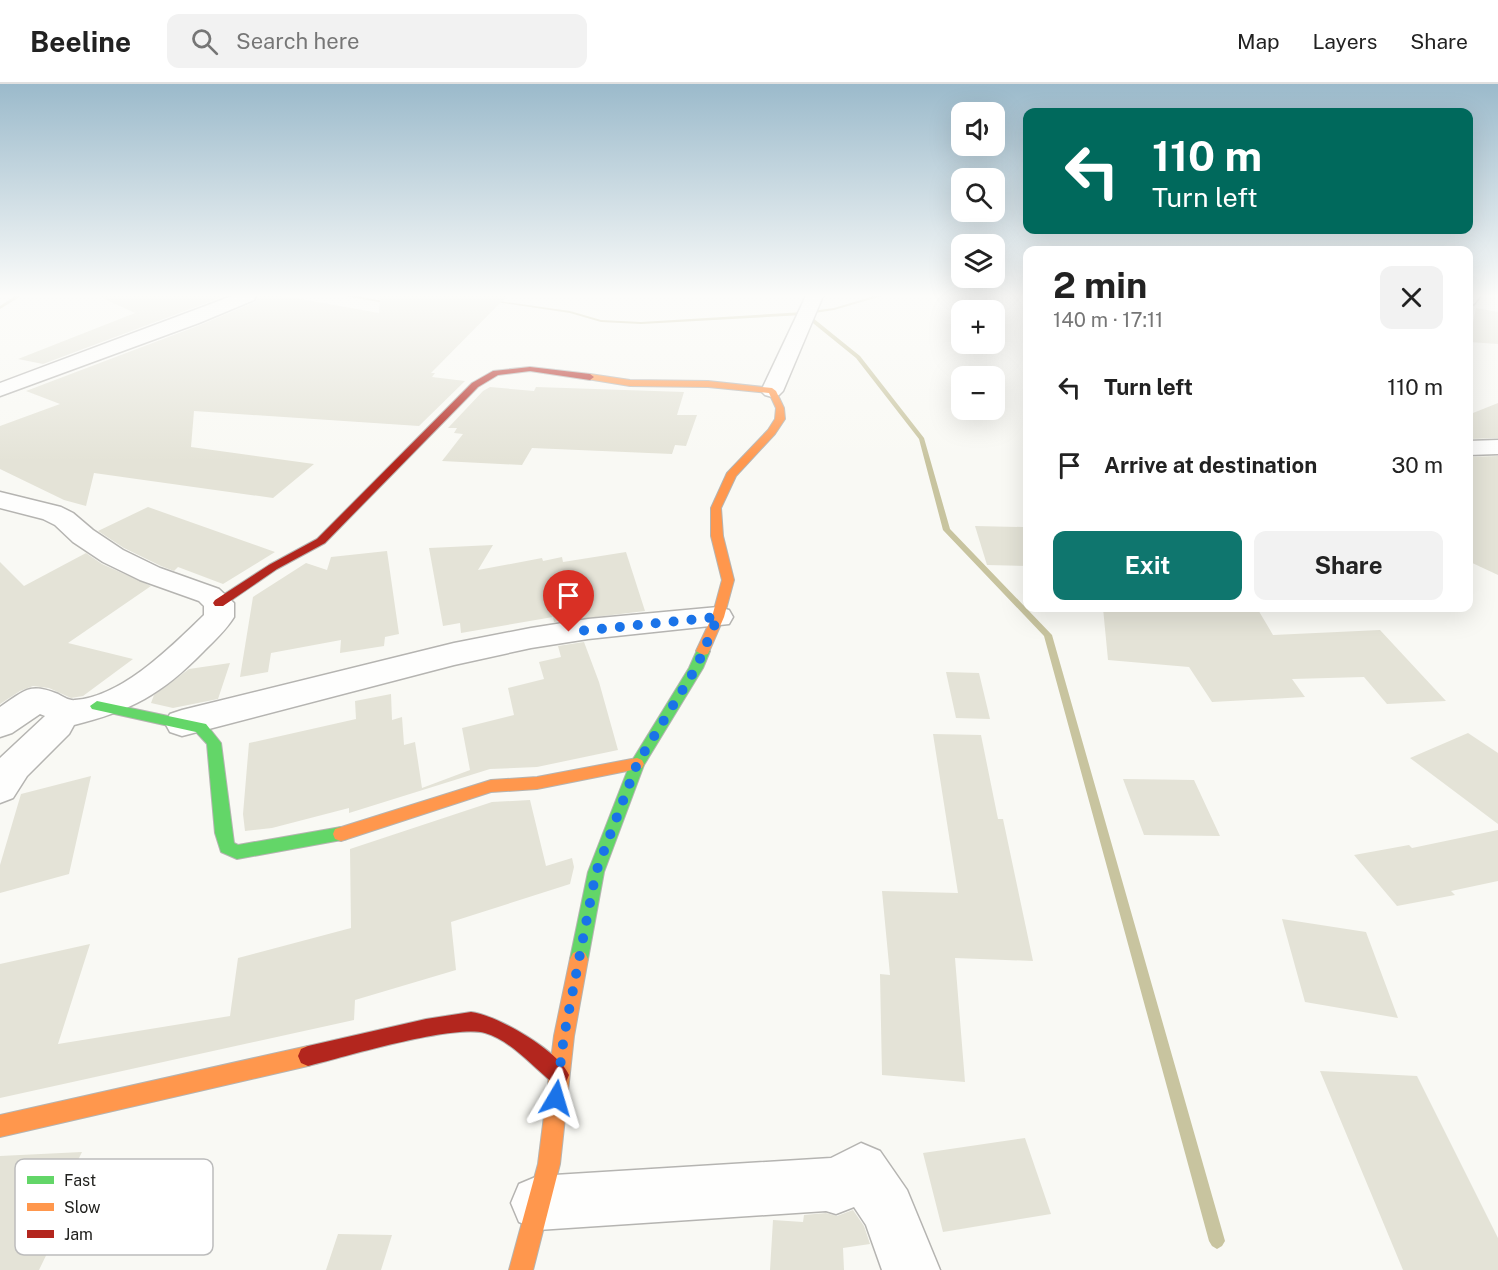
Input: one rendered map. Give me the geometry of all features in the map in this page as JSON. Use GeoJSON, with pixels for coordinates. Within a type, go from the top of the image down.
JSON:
{"type":"FeatureCollection","features":[{"type":"Feature","properties":{"kind":"street"},"geometry":{"type":"LineString","coordinates":[[0,390],[106,351]]}},
{"type":"Feature","properties":{"kind":"street"},"geometry":{"type":"LineString","coordinates":[[521,1270],[549,1164],[564,1036],[596,872],[637,764],[696,668],[718,617],[728,580],[717,536],[716,508],[731,475],[772,432],[780,419],[780,408],[772,391],[790,351]]}},
{"type":"Feature","properties":{"kind":"street"},"geometry":{"type":"LineString","coordinates":[[219,603],[273,567],[321,541],[475,385],[496,373],[530,369],[630,383],[708,384],[772,391]]}},
{"type":"Feature","properties":{"kind":"street"},"geometry":{"type":"LineString","coordinates":[[1473,448],[1498,447]]}},
{"type":"Feature","properties":{"kind":"street"},"geometry":{"type":"LineString","coordinates":[[0,500],[58,516],[113,555],[150,574],[209,595],[219,603]]}},
{"type":"Feature","properties":{"kind":"street"},"geometry":{"type":"LineString","coordinates":[[62,716],[118,699],[144,685],[185,651],[219,617],[219,603]]}},
{"type":"Feature","properties":{"kind":"street"},"geometry":{"type":"LineString","coordinates":[[182,723],[454,654],[531,638],[588,629],[718,617]]}},
{"type":"Feature","properties":{"kind":"street"},"geometry":{"type":"LineString","coordinates":[[0,724],[37,699],[60,709],[62,716],[57,725],[14,765],[0,788]]}},
{"type":"Feature","properties":{"kind":"street"},"geometry":{"type":"LineString","coordinates":[[97,706],[201,728],[214,743],[223,833],[227,847],[237,852],[328,838],[491,786],[537,783],[637,764]]}},
{"type":"Feature","properties":{"kind":"street"},"geometry":{"type":"LineString","coordinates":[[0,1126],[448,1024],[482,1022],[510,1036],[559,1075]]}},
{"type":"Feature","properties":{"kind":"street"},"geometry":{"type":"LineString","coordinates":[[538,1203],[826,1184],[836,1187],[861,1170],[888,1209],[911,1270]]}},
{"type":"Feature","properties":{"kind":"building"},"geometry":{"type":"Polygon","coordinates":[[[37,351],[77,351],[43,364],[18,359],[37,351]]]}},
{"type":"Feature","properties":{"kind":"building"},"geometry":{"type":"Polygon","coordinates":[[[131,351],[452,351],[431,373],[435,373],[432,377],[465,381],[419,426],[194,411],[191,447],[314,464],[273,498],[94,473],[86,506],[64,500],[0,469],[0,426],[60,404],[26,391],[131,351]]]}},
{"type":"Feature","properties":{"kind":"building"},"geometry":{"type":"Polygon","coordinates":[[[490,387],[534,391],[536,387],[684,392],[677,415],[697,415],[686,446],[675,445],[672,454],[532,448],[522,465],[442,461],[463,434],[454,433],[457,428],[448,428],[483,391],[490,387]]]}},
{"type":"Feature","properties":{"kind":"building"},"geometry":{"type":"Polygon","coordinates":[[[1498,403],[1498,438],[1473,439],[1473,413],[1498,403]]]}},
{"type":"Feature","properties":{"kind":"building"},"geometry":{"type":"Polygon","coordinates":[[[1498,456],[1498,575],[1473,563],[1473,457],[1498,456]]]}},
{"type":"Feature","properties":{"kind":"building"},"geometry":{"type":"Polygon","coordinates":[[[148,507],[275,552],[223,584],[178,567],[174,571],[161,566],[124,548],[98,531],[148,507]]]}},
{"type":"Feature","properties":{"kind":"building"},"geometry":{"type":"Polygon","coordinates":[[[975,526],[1023,527],[1023,566],[987,565],[975,526]]]}},
{"type":"Feature","properties":{"kind":"building"},"geometry":{"type":"Polygon","coordinates":[[[493,545],[478,570],[542,558],[543,561],[562,557],[563,562],[626,552],[645,611],[554,622],[553,617],[461,633],[460,623],[443,626],[429,548],[493,545]]]}},
{"type":"Feature","properties":{"kind":"building"},"geometry":{"type":"Polygon","coordinates":[[[387,551],[399,634],[385,637],[384,646],[340,653],[341,640],[271,653],[268,672],[240,677],[253,597],[306,563],[327,570],[331,557],[387,551]]]}},
{"type":"Feature","properties":{"kind":"building"},"geometry":{"type":"Polygon","coordinates":[[[86,553],[102,564],[151,586],[68,643],[133,659],[83,696],[71,698],[49,688],[33,686],[20,691],[0,704],[0,562],[24,586],[86,553]]]}},
{"type":"Feature","properties":{"kind":"building"},"geometry":{"type":"Polygon","coordinates":[[[1103,612],[1259,612],[1273,635],[1380,630],[1446,701],[1387,704],[1364,677],[1292,679],[1305,697],[1212,702],[1189,667],[1108,660],[1103,612]]]}},
{"type":"Feature","properties":{"kind":"building"},"geometry":{"type":"Polygon","coordinates":[[[584,642],[599,682],[618,750],[537,767],[490,769],[349,813],[349,808],[272,828],[245,831],[243,814],[249,743],[356,719],[355,701],[391,694],[392,720],[402,717],[404,745],[415,742],[422,788],[470,770],[462,728],[514,715],[508,688],[544,679],[539,662],[561,657],[558,646],[584,642]]]}},
{"type":"Feature","properties":{"kind":"building"},"geometry":{"type":"Polygon","coordinates":[[[230,663],[218,699],[173,708],[151,703],[154,695],[189,669],[230,663]]]}},
{"type":"Feature","properties":{"kind":"building"},"geometry":{"type":"Polygon","coordinates":[[[946,672],[979,673],[990,719],[956,718],[946,672]]]}},
{"type":"Feature","properties":{"kind":"building"},"geometry":{"type":"Polygon","coordinates":[[[1468,733],[1498,753],[1498,824],[1410,758],[1468,733]]]}},
{"type":"Feature","properties":{"kind":"building"},"geometry":{"type":"Polygon","coordinates":[[[933,734],[981,735],[998,819],[1003,819],[1033,961],[955,958],[965,1082],[882,1075],[880,974],[890,975],[882,891],[958,893],[933,734]]]}},
{"type":"Feature","properties":{"kind":"building"},"geometry":{"type":"Polygon","coordinates":[[[91,776],[69,874],[0,893],[0,865],[21,794],[91,776]]]}},
{"type":"Feature","properties":{"kind":"building"},"geometry":{"type":"Polygon","coordinates":[[[1123,779],[1194,780],[1220,836],[1144,835],[1123,779]]]}},
{"type":"Feature","properties":{"kind":"building"},"geometry":{"type":"Polygon","coordinates":[[[530,800],[546,866],[572,858],[574,867],[570,884],[451,922],[456,970],[355,1000],[354,1020],[0,1098],[0,964],[90,944],[58,1044],[230,1016],[238,958],[351,928],[350,849],[492,802],[530,800]]]}},
{"type":"Feature","properties":{"kind":"building"},"geometry":{"type":"Polygon","coordinates":[[[1498,830],[1498,881],[1451,891],[1455,895],[1397,906],[1354,855],[1409,845],[1412,848],[1498,830]]]}},
{"type":"Feature","properties":{"kind":"building"},"geometry":{"type":"Polygon","coordinates":[[[1282,919],[1366,932],[1398,1018],[1305,1002],[1282,919]]]}},
{"type":"Feature","properties":{"kind":"building"},"geometry":{"type":"Polygon","coordinates":[[[1320,1071],[1417,1076],[1498,1238],[1498,1270],[1403,1270],[1320,1071]]]}},
{"type":"Feature","properties":{"kind":"building"},"geometry":{"type":"Polygon","coordinates":[[[1025,1138],[1051,1214],[943,1232],[923,1153],[1025,1138]]]}},
{"type":"Feature","properties":{"kind":"building"},"geometry":{"type":"Polygon","coordinates":[[[82,1152],[79,1159],[15,1159],[15,1255],[46,1255],[39,1270],[0,1270],[0,1156],[82,1152]]]}},
{"type":"Feature","properties":{"kind":"building"},"geometry":{"type":"Polygon","coordinates":[[[853,1210],[864,1226],[870,1244],[843,1248],[844,1270],[770,1270],[773,1220],[803,1222],[804,1215],[826,1213],[837,1216],[853,1210]]]}},
{"type":"Feature","properties":{"kind":"building"},"geometry":{"type":"Polygon","coordinates":[[[338,1234],[392,1235],[381,1270],[326,1270],[338,1234]]]}},
{"type":"Feature","properties":{"kind":"waterway"},"geometry":{"type":"LineString","coordinates":[[851,351],[858,357],[922,439],[947,530],[1023,609]]}},
{"type":"Feature","properties":{"kind":"waterway"},"geometry":{"type":"LineString","coordinates":[[1026,612],[1048,635],[1217,1241]]}},
{"type":"Feature","properties":{"kind":"traffic: fast"},"geometry":{"type":"LineString","coordinates":[[579,959],[596,872],[637,764],[696,668],[703,651]]}},
{"type":"Feature","properties":{"kind":"traffic: fast"},"geometry":{"type":"LineString","coordinates":[[97,706],[201,728],[214,743],[223,833],[227,847],[237,852],[341,834]]}},
{"type":"Feature","properties":{"kind":"traffic: slow"},"geometry":{"type":"LineString","coordinates":[[590,377],[630,383],[708,384],[772,391],[780,408],[780,419],[772,432],[731,475],[716,508],[717,536],[728,580],[718,617],[703,651]]}},
{"type":"Feature","properties":{"kind":"traffic: slow"},"geometry":{"type":"LineString","coordinates":[[341,834],[491,786],[537,783],[637,764]]}},
{"type":"Feature","properties":{"kind":"traffic: slow"},"geometry":{"type":"LineString","coordinates":[[521,1270],[549,1164],[564,1036],[579,959]]}},
{"type":"Feature","properties":{"kind":"traffic: slow"},"geometry":{"type":"LineString","coordinates":[[0,1126],[308,1056]]}},
{"type":"Feature","properties":{"kind":"traffic: jam"},"geometry":{"type":"LineString","coordinates":[[219,603],[273,567],[321,541],[475,385],[496,373],[530,369],[590,377]]}},
{"type":"Feature","properties":{"kind":"traffic: jam"},"geometry":{"type":"LineString","coordinates":[[308,1056],[426,1028],[471,1022],[484,1023],[504,1032],[559,1075]]}},
{"type":"Feature","properties":{"kind":"route"},"geometry":{"type":"LineString","coordinates":[[556,1098],[564,1036],[596,872],[637,764],[696,668],[718,617],[569,632]]}}]}
